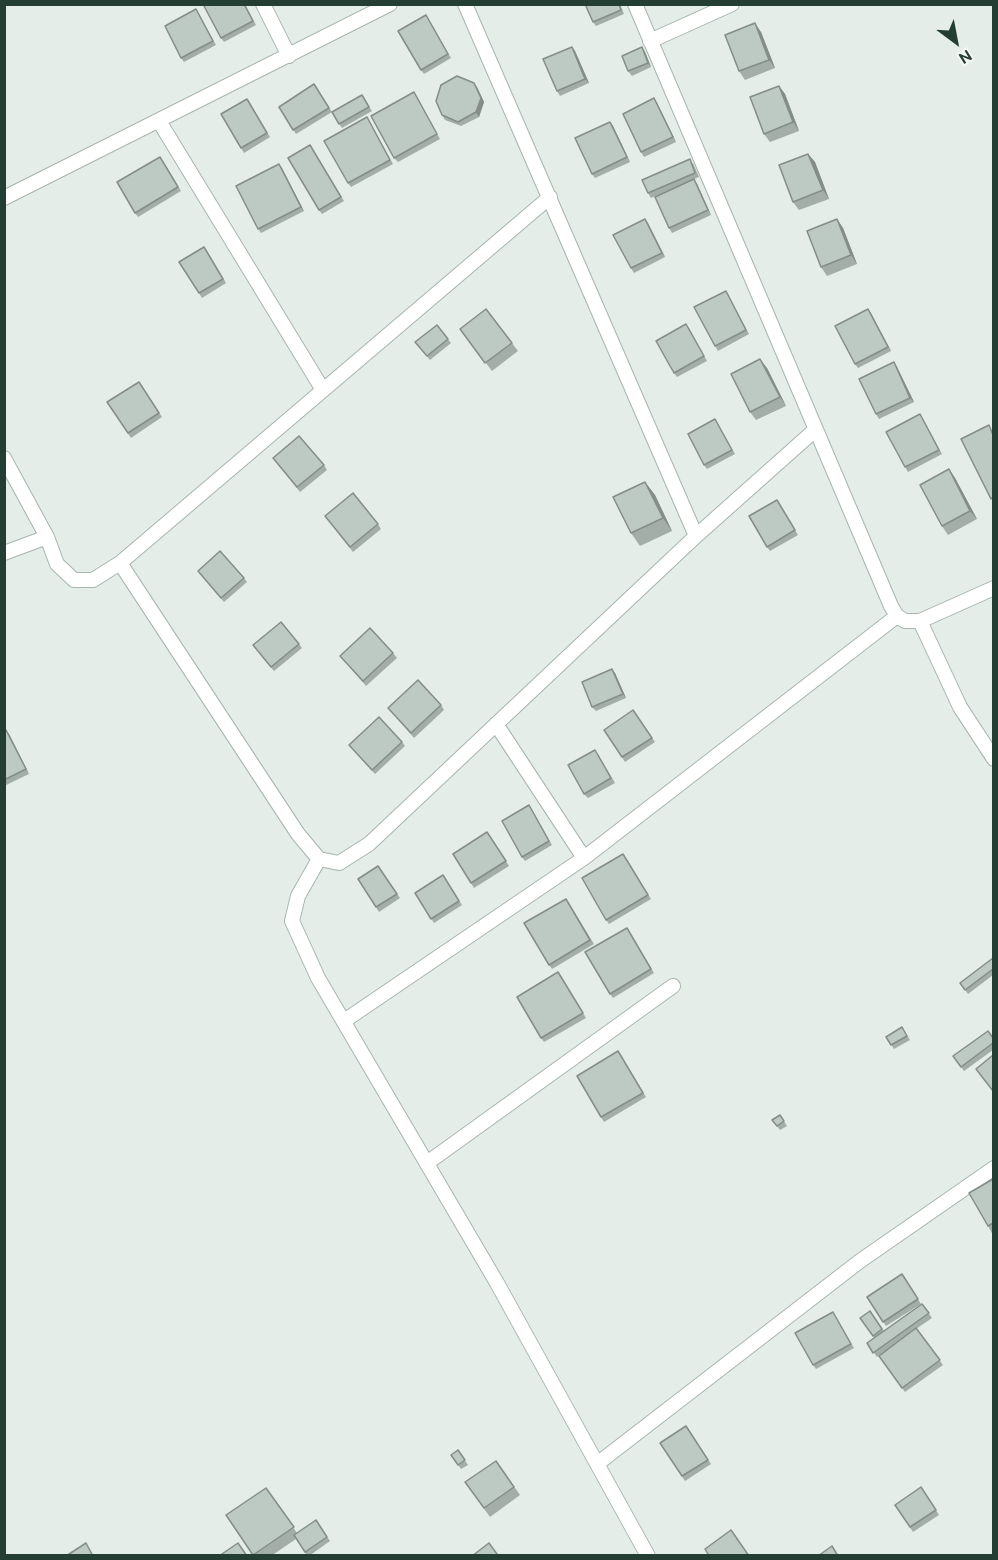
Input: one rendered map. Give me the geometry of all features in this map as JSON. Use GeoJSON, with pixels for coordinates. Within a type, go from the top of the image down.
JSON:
{"type":"FeatureCollection","features":[{"type":"Feature","properties":{"kind":"street"},"geometry":{"type":"LineString","coordinates":[[263,4],[290,56]]}},
{"type":"Feature","properties":{"kind":"street"},"geometry":{"type":"LineString","coordinates":[[4,198],[390,4]]}},
{"type":"Feature","properties":{"kind":"street"},"geometry":{"type":"LineString","coordinates":[[465,4],[696,536]]}},
{"type":"Feature","properties":{"kind":"street"},"geometry":{"type":"LineString","coordinates":[[635,4],[886,597],[897,616],[905,621],[920,621],[993,588]]}},
{"type":"Feature","properties":{"kind":"street"},"geometry":{"type":"LineString","coordinates":[[650,41],[732,4]]}},
{"type":"Feature","properties":{"kind":"street"},"geometry":{"type":"LineString","coordinates":[[159,121],[323,390]]}},
{"type":"Feature","properties":{"kind":"street"},"geometry":{"type":"LineString","coordinates":[[4,458],[46,537],[57,564],[74,580],[93,580],[120,563],[550,197]]}},
{"type":"Feature","properties":{"kind":"street"},"geometry":{"type":"LineString","coordinates":[[120,563],[298,834],[319,859],[339,863],[369,843],[696,536],[815,430]]}},
{"type":"Feature","properties":{"kind":"street"},"geometry":{"type":"LineString","coordinates":[[4,553],[46,537]]}},
{"type":"Feature","properties":{"kind":"street"},"geometry":{"type":"LineString","coordinates":[[344,1022],[585,858],[897,616]]}},
{"type":"Feature","properties":{"kind":"street"},"geometry":{"type":"LineString","coordinates":[[920,621],[960,707],[993,759]]}},
{"type":"Feature","properties":{"kind":"street"},"geometry":{"type":"LineString","coordinates":[[496,724],[585,858]]}},
{"type":"Feature","properties":{"kind":"street"},"geometry":{"type":"LineString","coordinates":[[319,859],[298,896],[292,921],[318,978],[497,1283],[648,1556]]}},
{"type":"Feature","properties":{"kind":"street"},"geometry":{"type":"LineString","coordinates":[[427,1162],[673,986]]}},
{"type":"Feature","properties":{"kind":"street"},"geometry":{"type":"LineString","coordinates":[[597,1464],[860,1261],[993,1168]]}},
{"type":"Feature","properties":{"kind":"building"},"geometry":{"type":"Polygon","coordinates":[[[207,4],[244,4],[253,21],[221,38],[204,6],[207,4]]]}},
{"type":"Feature","properties":{"kind":"building"},"geometry":{"type":"Polygon","coordinates":[[[585,4],[619,4],[621,10],[593,22],[585,4]]]}},
{"type":"Feature","properties":{"kind":"building"},"geometry":{"type":"Polygon","coordinates":[[[196,9],[213,41],[181,58],[165,26],[196,9]]]}},
{"type":"Feature","properties":{"kind":"building"},"geometry":{"type":"Polygon","coordinates":[[[426,15],[448,54],[421,70],[398,31],[426,15]]]}},
{"type":"Feature","properties":{"kind":"building"},"geometry":{"type":"Polygon","coordinates":[[[755,23],[769,60],[739,71],[725,35],[755,23]]]}},
{"type":"Feature","properties":{"kind":"building"},"geometry":{"type":"Polygon","coordinates":[[[572,47],[585,79],[557,91],[543,59],[572,47]]]}},
{"type":"Feature","properties":{"kind":"building"},"geometry":{"type":"Polygon","coordinates":[[[642,47],[648,63],[628,71],[622,56],[642,47]]]}},
{"type":"Feature","properties":{"kind":"building"},"geometry":{"type":"Polygon","coordinates":[[[457,76],[474,83],[481,98],[476,112],[458,122],[442,115],[436,101],[441,85],[457,76]]]}},
{"type":"Feature","properties":{"kind":"building"},"geometry":{"type":"Polygon","coordinates":[[[314,84],[329,108],[293,130],[279,107],[314,84]]]}},
{"type":"Feature","properties":{"kind":"building"},"geometry":{"type":"Polygon","coordinates":[[[779,86],[793,122],[764,134],[750,97],[779,86]]]}},
{"type":"Feature","properties":{"kind":"building"},"geometry":{"type":"Polygon","coordinates":[[[414,92],[437,134],[394,158],[371,116],[414,92]]]}},
{"type":"Feature","properties":{"kind":"building"},"geometry":{"type":"Polygon","coordinates":[[[362,95],[369,107],[339,124],[332,112],[362,95]]]}},
{"type":"Feature","properties":{"kind":"building"},"geometry":{"type":"Polygon","coordinates":[[[654,98],[673,137],[641,152],[623,114],[654,98]]]}},
{"type":"Feature","properties":{"kind":"building"},"geometry":{"type":"Polygon","coordinates":[[[247,99],[267,133],[241,148],[221,114],[247,99]]]}},
{"type":"Feature","properties":{"kind":"building"},"geometry":{"type":"Polygon","coordinates":[[[367,117],[390,160],[348,183],[324,141],[367,117]]]}},
{"type":"Feature","properties":{"kind":"building"},"geometry":{"type":"Polygon","coordinates":[[[610,122],[627,157],[592,174],[575,138],[610,122]]]}},
{"type":"Feature","properties":{"kind":"building"},"geometry":{"type":"Polygon","coordinates":[[[310,145],[341,197],[319,210],[288,158],[310,145]]]}},
{"type":"Feature","properties":{"kind":"building"},"geometry":{"type":"Polygon","coordinates":[[[808,154],[823,190],[793,202],[779,165],[808,154]]]}},
{"type":"Feature","properties":{"kind":"building"},"geometry":{"type":"Polygon","coordinates":[[[160,157],[178,187],[135,213],[117,182],[160,157]]]}},
{"type":"Feature","properties":{"kind":"building"},"geometry":{"type":"Polygon","coordinates":[[[690,159],[695,173],[648,193],[642,180],[690,159]]]}},
{"type":"Feature","properties":{"kind":"building"},"geometry":{"type":"Polygon","coordinates":[[[279,164],[301,207],[258,229],[236,186],[279,164]]]}},
{"type":"Feature","properties":{"kind":"building"},"geometry":{"type":"Polygon","coordinates":[[[694,179],[708,210],[669,228],[655,197],[694,179]]]}},
{"type":"Feature","properties":{"kind":"building"},"geometry":{"type":"Polygon","coordinates":[[[645,219],[662,253],[631,268],[613,235],[645,219]]]}},
{"type":"Feature","properties":{"kind":"building"},"geometry":{"type":"Polygon","coordinates":[[[837,219],[851,255],[821,267],[807,231],[837,219]]]}},
{"type":"Feature","properties":{"kind":"building"},"geometry":{"type":"Polygon","coordinates":[[[204,247],[223,279],[199,293],[179,262],[204,247]]]}},
{"type":"Feature","properties":{"kind":"building"},"geometry":{"type":"Polygon","coordinates":[[[726,291],[746,330],[715,346],[694,307],[726,291]]]}},
{"type":"Feature","properties":{"kind":"building"},"geometry":{"type":"Polygon","coordinates":[[[486,309],[512,343],[485,363],[460,329],[486,309]]]}},
{"type":"Feature","properties":{"kind":"building"},"geometry":{"type":"Polygon","coordinates":[[[868,309],[888,347],[855,364],[835,326],[868,309]]]}},
{"type":"Feature","properties":{"kind":"building"},"geometry":{"type":"Polygon","coordinates":[[[686,324],[704,356],[674,373],[656,341],[686,324]]]}},
{"type":"Feature","properties":{"kind":"building"},"geometry":{"type":"Polygon","coordinates":[[[437,325],[448,339],[427,356],[415,342],[437,325]]]}},
{"type":"Feature","properties":{"kind":"building"},"geometry":{"type":"Polygon","coordinates":[[[760,359],[780,397],[750,412],[731,374],[760,359]]]}},
{"type":"Feature","properties":{"kind":"building"},"geometry":{"type":"Polygon","coordinates":[[[894,362],[910,398],[876,414],[859,379],[894,362]]]}},
{"type":"Feature","properties":{"kind":"building"},"geometry":{"type":"Polygon","coordinates":[[[139,382],[159,413],[128,433],[107,402],[139,382]]]}},
{"type":"Feature","properties":{"kind":"building"},"geometry":{"type":"Polygon","coordinates":[[[920,414],[939,450],[905,467],[886,432],[920,414]]]}},
{"type":"Feature","properties":{"kind":"building"},"geometry":{"type":"Polygon","coordinates":[[[715,419],[732,450],[704,465],[688,434],[715,419]]]}},
{"type":"Feature","properties":{"kind":"building"},"geometry":{"type":"Polygon","coordinates":[[[989,425],[993,435],[993,497],[991,499],[961,439],[989,425]]]}},
{"type":"Feature","properties":{"kind":"building"},"geometry":{"type":"Polygon","coordinates":[[[299,436],[324,465],[297,487],[273,458],[299,436]]]}},
{"type":"Feature","properties":{"kind":"building"},"geometry":{"type":"Polygon","coordinates":[[[949,469],[970,511],[942,526],[920,485],[949,469]]]}},
{"type":"Feature","properties":{"kind":"building"},"geometry":{"type":"Polygon","coordinates":[[[645,482],[663,518],[631,533],[613,497],[645,482]]]}},
{"type":"Feature","properties":{"kind":"building"},"geometry":{"type":"Polygon","coordinates":[[[353,493],[378,524],[350,547],[325,516],[353,493]]]}},
{"type":"Feature","properties":{"kind":"building"},"geometry":{"type":"Polygon","coordinates":[[[777,500],[795,530],[767,547],[749,516],[777,500]]]}},
{"type":"Feature","properties":{"kind":"building"},"geometry":{"type":"Polygon","coordinates":[[[220,551],[244,578],[221,598],[198,571],[220,551]]]}},
{"type":"Feature","properties":{"kind":"building"},"geometry":{"type":"Polygon","coordinates":[[[281,622],[299,644],[271,667],[253,645],[281,622]]]}},
{"type":"Feature","properties":{"kind":"building"},"geometry":{"type":"Polygon","coordinates":[[[370,628],[393,653],[363,681],[340,656],[370,628]]]}},
{"type":"Feature","properties":{"kind":"building"},"geometry":{"type":"Polygon","coordinates":[[[612,669],[623,694],[592,707],[582,682],[612,669]]]}},
{"type":"Feature","properties":{"kind":"building"},"geometry":{"type":"Polygon","coordinates":[[[418,680],[441,705],[411,733],[388,708],[418,680]]]}},
{"type":"Feature","properties":{"kind":"building"},"geometry":{"type":"Polygon","coordinates":[[[633,710],[652,738],[622,757],[604,730],[633,710]]]}},
{"type":"Feature","properties":{"kind":"building"},"geometry":{"type":"Polygon","coordinates":[[[379,717],[402,742],[372,770],[349,745],[379,717]]]}},
{"type":"Feature","properties":{"kind":"building"},"geometry":{"type":"Polygon","coordinates":[[[4,730],[26,769],[4,780],[4,730]]]}},
{"type":"Feature","properties":{"kind":"building"},"geometry":{"type":"Polygon","coordinates":[[[595,750],[611,778],[584,794],[568,765],[595,750]]]}},
{"type":"Feature","properties":{"kind":"building"},"geometry":{"type":"Polygon","coordinates":[[[529,805],[549,841],[522,857],[502,821],[529,805]]]}},
{"type":"Feature","properties":{"kind":"building"},"geometry":{"type":"Polygon","coordinates":[[[487,832],[506,861],[471,883],[453,854],[487,832]]]}},
{"type":"Feature","properties":{"kind":"building"},"geometry":{"type":"Polygon","coordinates":[[[623,854],[648,895],[606,920],[582,878],[623,854]]]}},
{"type":"Feature","properties":{"kind":"building"},"geometry":{"type":"Polygon","coordinates":[[[378,866],[397,894],[376,907],[358,879],[378,866]]]}},
{"type":"Feature","properties":{"kind":"building"},"geometry":{"type":"Polygon","coordinates":[[[443,875],[459,901],[431,919],[415,893],[443,875]]]}},
{"type":"Feature","properties":{"kind":"building"},"geometry":{"type":"Polygon","coordinates":[[[566,899],[590,940],[549,965],[524,923],[566,899]]]}},
{"type":"Feature","properties":{"kind":"building"},"geometry":{"type":"Polygon","coordinates":[[[627,928],[651,969],[610,994],[585,952],[627,928]]]}},
{"type":"Feature","properties":{"kind":"building"},"geometry":{"type":"Polygon","coordinates":[[[993,958],[993,969],[965,990],[960,983],[993,958]]]}},
{"type":"Feature","properties":{"kind":"building"},"geometry":{"type":"Polygon","coordinates":[[[558,972],[583,1013],[541,1038],[517,997],[558,972]]]}},
{"type":"Feature","properties":{"kind":"building"},"geometry":{"type":"Polygon","coordinates":[[[902,1027],[907,1036],[891,1045],[886,1037],[902,1027]]]}},
{"type":"Feature","properties":{"kind":"building"},"geometry":{"type":"Polygon","coordinates":[[[988,1031],[993,1038],[993,1043],[961,1067],[953,1056],[988,1031]]]}},
{"type":"Feature","properties":{"kind":"building"},"geometry":{"type":"Polygon","coordinates":[[[618,1051],[643,1093],[601,1117],[577,1076],[618,1051]]]}},
{"type":"Feature","properties":{"kind":"building"},"geometry":{"type":"Polygon","coordinates":[[[993,1055],[993,1091],[976,1069],[993,1055]]]}},
{"type":"Feature","properties":{"kind":"building"},"geometry":{"type":"Polygon","coordinates":[[[780,1115],[784,1121],[777,1126],[772,1120],[780,1115]]]}},
{"type":"Feature","properties":{"kind":"building"},"geometry":{"type":"Polygon","coordinates":[[[993,1179],[993,1223],[988,1226],[969,1193],[993,1179]]]}},
{"type":"Feature","properties":{"kind":"building"},"geometry":{"type":"Polygon","coordinates":[[[902,1274],[918,1299],[883,1322],[867,1297],[902,1274]]]}},
{"type":"Feature","properties":{"kind":"building"},"geometry":{"type":"Polygon","coordinates":[[[922,1304],[929,1313],[873,1353],[867,1343],[922,1304]]]}},
{"type":"Feature","properties":{"kind":"building"},"geometry":{"type":"Polygon","coordinates":[[[870,1311],[882,1329],[873,1336],[860,1318],[870,1311]]]}},
{"type":"Feature","properties":{"kind":"building"},"geometry":{"type":"Polygon","coordinates":[[[833,1312],[851,1344],[813,1365],[795,1333],[833,1312]]]}},
{"type":"Feature","properties":{"kind":"building"},"geometry":{"type":"Polygon","coordinates":[[[916,1328],[940,1360],[902,1388],[879,1356],[916,1328]]]}},
{"type":"Feature","properties":{"kind":"building"},"geometry":{"type":"Polygon","coordinates":[[[686,1426],[708,1460],[682,1476],[660,1443],[686,1426]]]}},
{"type":"Feature","properties":{"kind":"building"},"geometry":{"type":"Polygon","coordinates":[[[458,1450],[465,1460],[458,1465],[451,1455],[458,1450]]]}},
{"type":"Feature","properties":{"kind":"building"},"geometry":{"type":"Polygon","coordinates":[[[496,1461],[514,1487],[484,1508],[465,1482],[496,1461]]]}},
{"type":"Feature","properties":{"kind":"building"},"geometry":{"type":"Polygon","coordinates":[[[921,1487],[936,1510],[910,1527],[895,1505],[921,1487]]]}},
{"type":"Feature","properties":{"kind":"building"},"geometry":{"type":"Polygon","coordinates":[[[266,1488],[294,1527],[253,1555],[226,1515],[266,1488]]]}},
{"type":"Feature","properties":{"kind":"building"},"geometry":{"type":"Polygon","coordinates":[[[316,1520],[327,1537],[305,1552],[294,1535],[316,1520]]]}},
{"type":"Feature","properties":{"kind":"building"},"geometry":{"type":"Polygon","coordinates":[[[731,1530],[749,1556],[709,1556],[705,1549],[731,1530]]]}},
{"type":"Feature","properties":{"kind":"building"},"geometry":{"type":"Polygon","coordinates":[[[86,1543],[93,1556],[66,1556],[86,1543]]]}},
{"type":"Feature","properties":{"kind":"building"},"geometry":{"type":"Polygon","coordinates":[[[238,1543],[247,1556],[219,1556],[238,1543]]]}},
{"type":"Feature","properties":{"kind":"building"},"geometry":{"type":"Polygon","coordinates":[[[489,1543],[497,1554],[472,1556],[489,1543]]]}},
{"type":"Feature","properties":{"kind":"building"},"geometry":{"type":"Polygon","coordinates":[[[832,1546],[838,1556],[818,1556],[832,1546]]]}}]}
